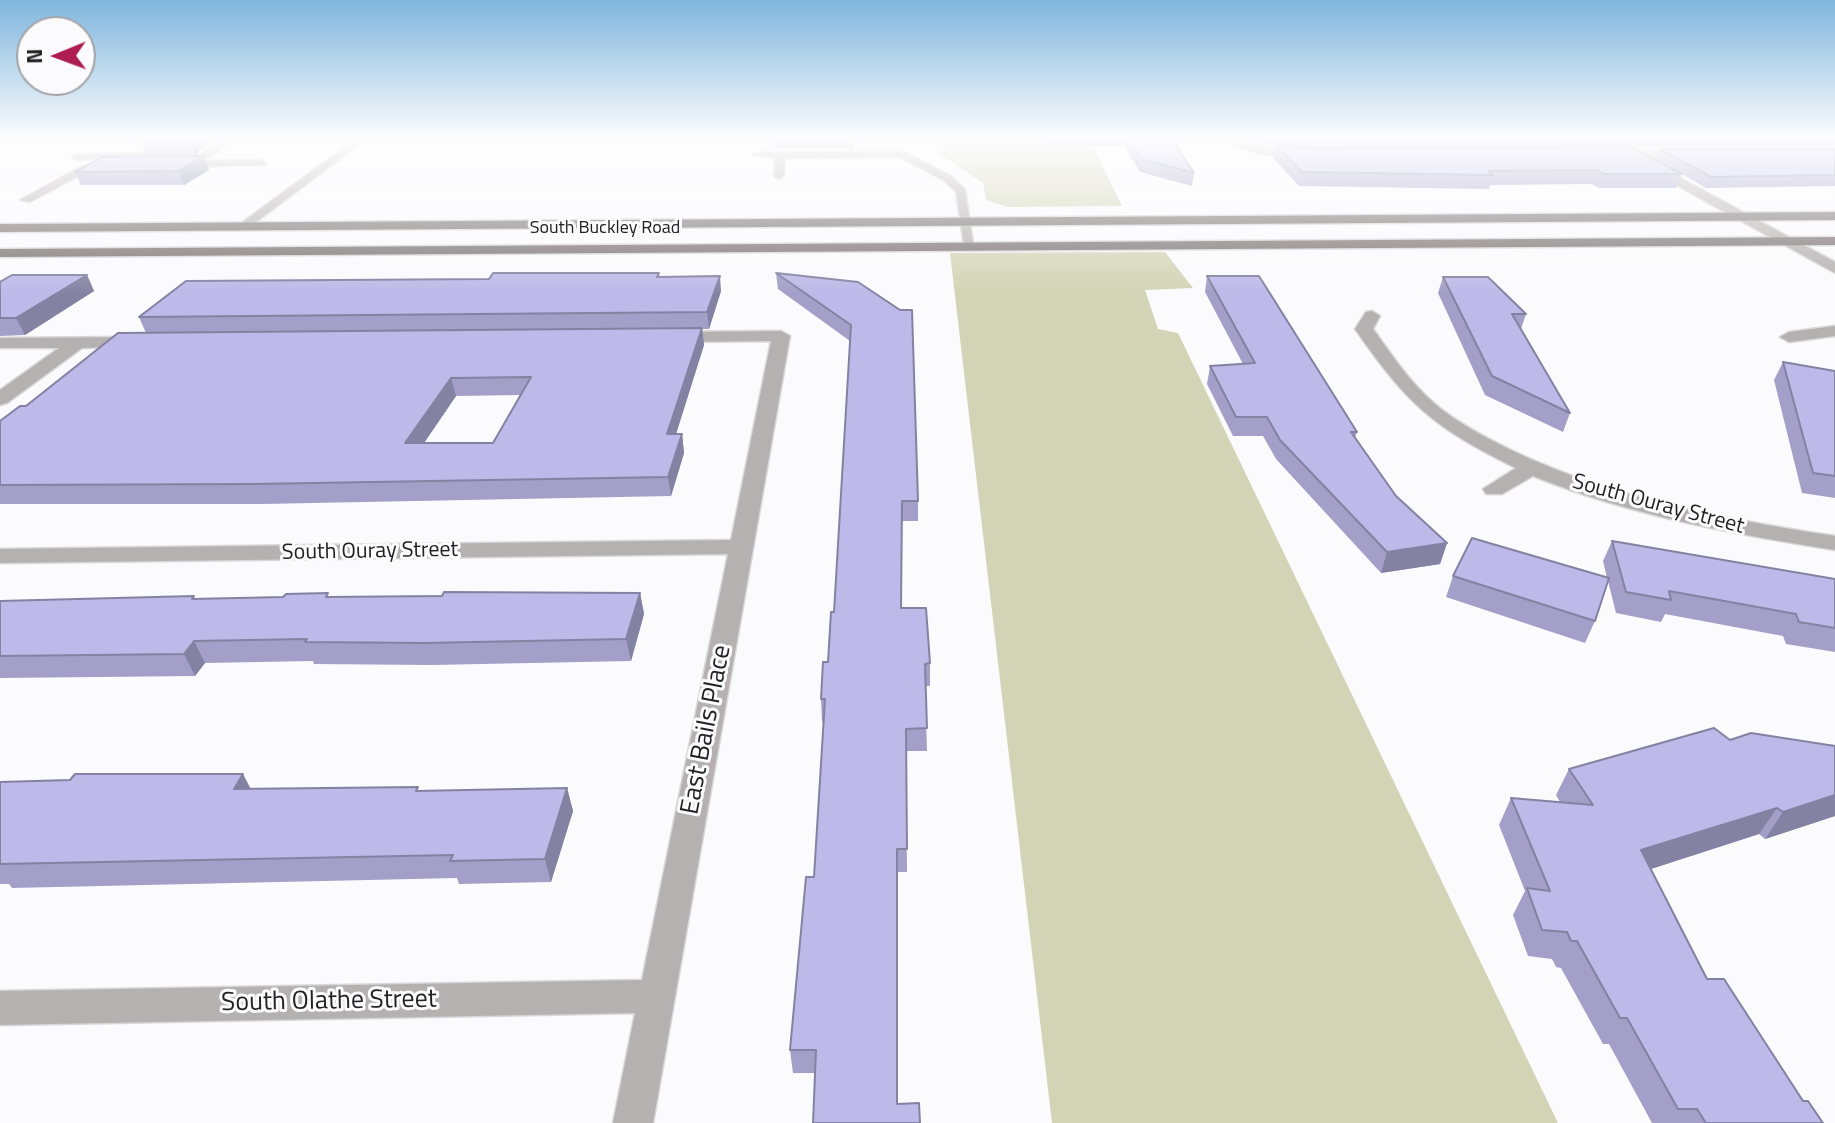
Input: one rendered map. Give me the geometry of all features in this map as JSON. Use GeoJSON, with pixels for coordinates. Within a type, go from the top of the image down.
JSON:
{"type":"FeatureCollection","features":[{"type":"Feature","properties":{"kind":"main road"},"geometry":{"type":"LineString","coordinates":[[1573,242],[1718,226],[1735,222],[1741,216]]}},
{"type":"Feature","properties":{"kind":"main road","name":"South Buckley Road"},"geometry":{"type":"LineString","coordinates":[[0,228],[1835,216]]}},
{"type":"Feature","properties":{"kind":"main road"},"geometry":{"type":"LineString","coordinates":[[741,248],[934,230],[967,221]]}},
{"type":"Feature","properties":{"kind":"main road"},"geometry":{"type":"LineString","coordinates":[[1786,241],[1794,233],[1835,228]]}},
{"type":"Feature","properties":{"kind":"main road","name":"South Buckley Road"},"geometry":{"type":"LineString","coordinates":[[0,253],[1835,241]]}},
{"type":"Feature","properties":{"kind":"street"},"geometry":{"type":"LineString","coordinates":[[1695,190],[1835,268]]}},
{"type":"Feature","properties":{"kind":"street","name":"South Ouray Street"},"geometry":{"type":"LineString","coordinates":[[1372,316],[1364,329],[1408,389],[1430,410],[1462,432],[1531,468],[1629,503],[1688,518],[1835,543]]}},
{"type":"Feature","properties":{"kind":"street"},"geometry":{"type":"LineString","coordinates":[[1789,337],[1835,331]]}},
{"type":"Feature","properties":{"kind":"street","name":"East Bails Place"},"geometry":{"type":"LineString","coordinates":[[633,1123],[781,336],[653,337]]}},
{"type":"Feature","properties":{"kind":"street"},"geometry":{"type":"LineString","coordinates":[[0,399],[78,342]]}},
{"type":"Feature","properties":{"kind":"street"},"geometry":{"type":"LineString","coordinates":[[0,343],[158,342]]}},
{"type":"Feature","properties":{"kind":"street"},"geometry":{"type":"LineString","coordinates":[[1494,489],[1531,468]]}},
{"type":"Feature","properties":{"kind":"street","name":"South Ouray Street"},"geometry":{"type":"LineString","coordinates":[[0,556],[741,547]]}},
{"type":"Feature","properties":{"kind":"street","name":"South Olathe Street"},"geometry":{"type":"LineString","coordinates":[[0,1008],[657,996]]}},
{"type":"Feature","properties":{"kind":"lane"},"geometry":{"type":"LineString","coordinates":[[26,200],[44,190]]}},
{"type":"Feature","properties":{"kind":"lane"},"geometry":{"type":"LineString","coordinates":[[244,226],[292,190]]}},
{"type":"Feature","properties":{"kind":"lane"},"geometry":{"type":"LineString","coordinates":[[960,190],[970,246]]}},
{"type":"Feature","properties":{"kind":"green space"},"geometry":{"type":"Polygon","coordinates":[[[984,190],[1114,190],[1122,206],[1008,207],[986,200],[984,190]]]}},
{"type":"Feature","properties":{"kind":"green space"},"geometry":{"type":"Polygon","coordinates":[[[1165,252],[1193,288],[1145,290],[1158,329],[1178,333],[1558,1123],[1052,1123],[950,253],[1165,252]]]}},
{"type":"Feature","properties":{"kind":"building"},"geometry":{"type":"Polygon","coordinates":[[[493,273],[720,276],[707,312],[139,317],[186,281],[489,279],[493,273]]]}},
{"type":"Feature","properties":{"kind":"building"},"geometry":{"type":"Polygon","coordinates":[[[776,273],[858,282],[900,310],[912,310],[918,501],[902,501],[901,608],[926,608],[930,663],[925,664],[927,728],[906,729],[907,849],[897,849],[897,1104],[919,1103],[920,1123],[813,1123],[816,1050],[790,1050],[806,877],[814,877],[825,699],[821,699],[823,662],[828,662],[831,612],[834,612],[851,325],[776,273]]]}},
{"type":"Feature","properties":{"kind":"building"},"geometry":{"type":"Polygon","coordinates":[[[12,275],[87,275],[16,318],[0,318],[0,282],[12,275]]]}},
{"type":"Feature","properties":{"kind":"building"},"geometry":{"type":"Polygon","coordinates":[[[1207,276],[1259,276],[1357,432],[1351,432],[1396,496],[1447,543],[1387,552],[1280,440],[1267,417],[1236,417],[1210,366],[1255,363],[1207,276]]]}},
{"type":"Feature","properties":{"kind":"building"},"geometry":{"type":"Polygon","coordinates":[[[1443,277],[1488,277],[1526,314],[1512,314],[1570,413],[1492,376],[1443,277]]]}},
{"type":"Feature","properties":{"kind":"building"},"geometry":{"type":"Polygon","coordinates":[[[702,328],[667,434],[682,434],[668,477],[0,485],[0,421],[20,406],[26,406],[118,333],[702,328]],[[531,377],[451,378],[405,443],[493,443],[531,377]]]}},
{"type":"Feature","properties":{"kind":"building"},"geometry":{"type":"Polygon","coordinates":[[[1783,362],[1835,371],[1835,476],[1813,473],[1783,362]]]}},
{"type":"Feature","properties":{"kind":"building"},"geometry":{"type":"Polygon","coordinates":[[[1472,538],[1609,578],[1595,621],[1453,576],[1472,538]]]}},
{"type":"Feature","properties":{"kind":"building"},"geometry":{"type":"Polygon","coordinates":[[[1612,541],[1835,579],[1835,628],[1799,622],[1796,614],[1669,591],[1671,600],[1626,592],[1612,541]]]}},
{"type":"Feature","properties":{"kind":"building"},"geometry":{"type":"Polygon","coordinates":[[[444,592],[640,593],[626,639],[424,643],[305,642],[307,639],[194,641],[184,654],[0,656],[0,601],[283,597],[286,594],[328,593],[326,597],[442,596],[444,592]]]}},
{"type":"Feature","properties":{"kind":"building"},"geometry":{"type":"Polygon","coordinates":[[[1714,728],[1730,740],[1751,733],[1835,746],[1835,795],[1783,812],[1777,808],[1641,850],[1707,979],[1724,979],[1803,1101],[1808,1101],[1823,1123],[1706,1123],[1697,1109],[1678,1109],[1627,1018],[1620,1018],[1577,941],[1571,941],[1567,932],[1542,930],[1527,888],[1550,891],[1511,798],[1593,805],[1569,769],[1714,728]]]}},
{"type":"Feature","properties":{"kind":"building"},"geometry":{"type":"Polygon","coordinates":[[[75,774],[243,774],[234,789],[418,787],[416,791],[567,788],[545,859],[450,861],[453,855],[0,864],[0,782],[70,780],[75,774]]]}}]}
